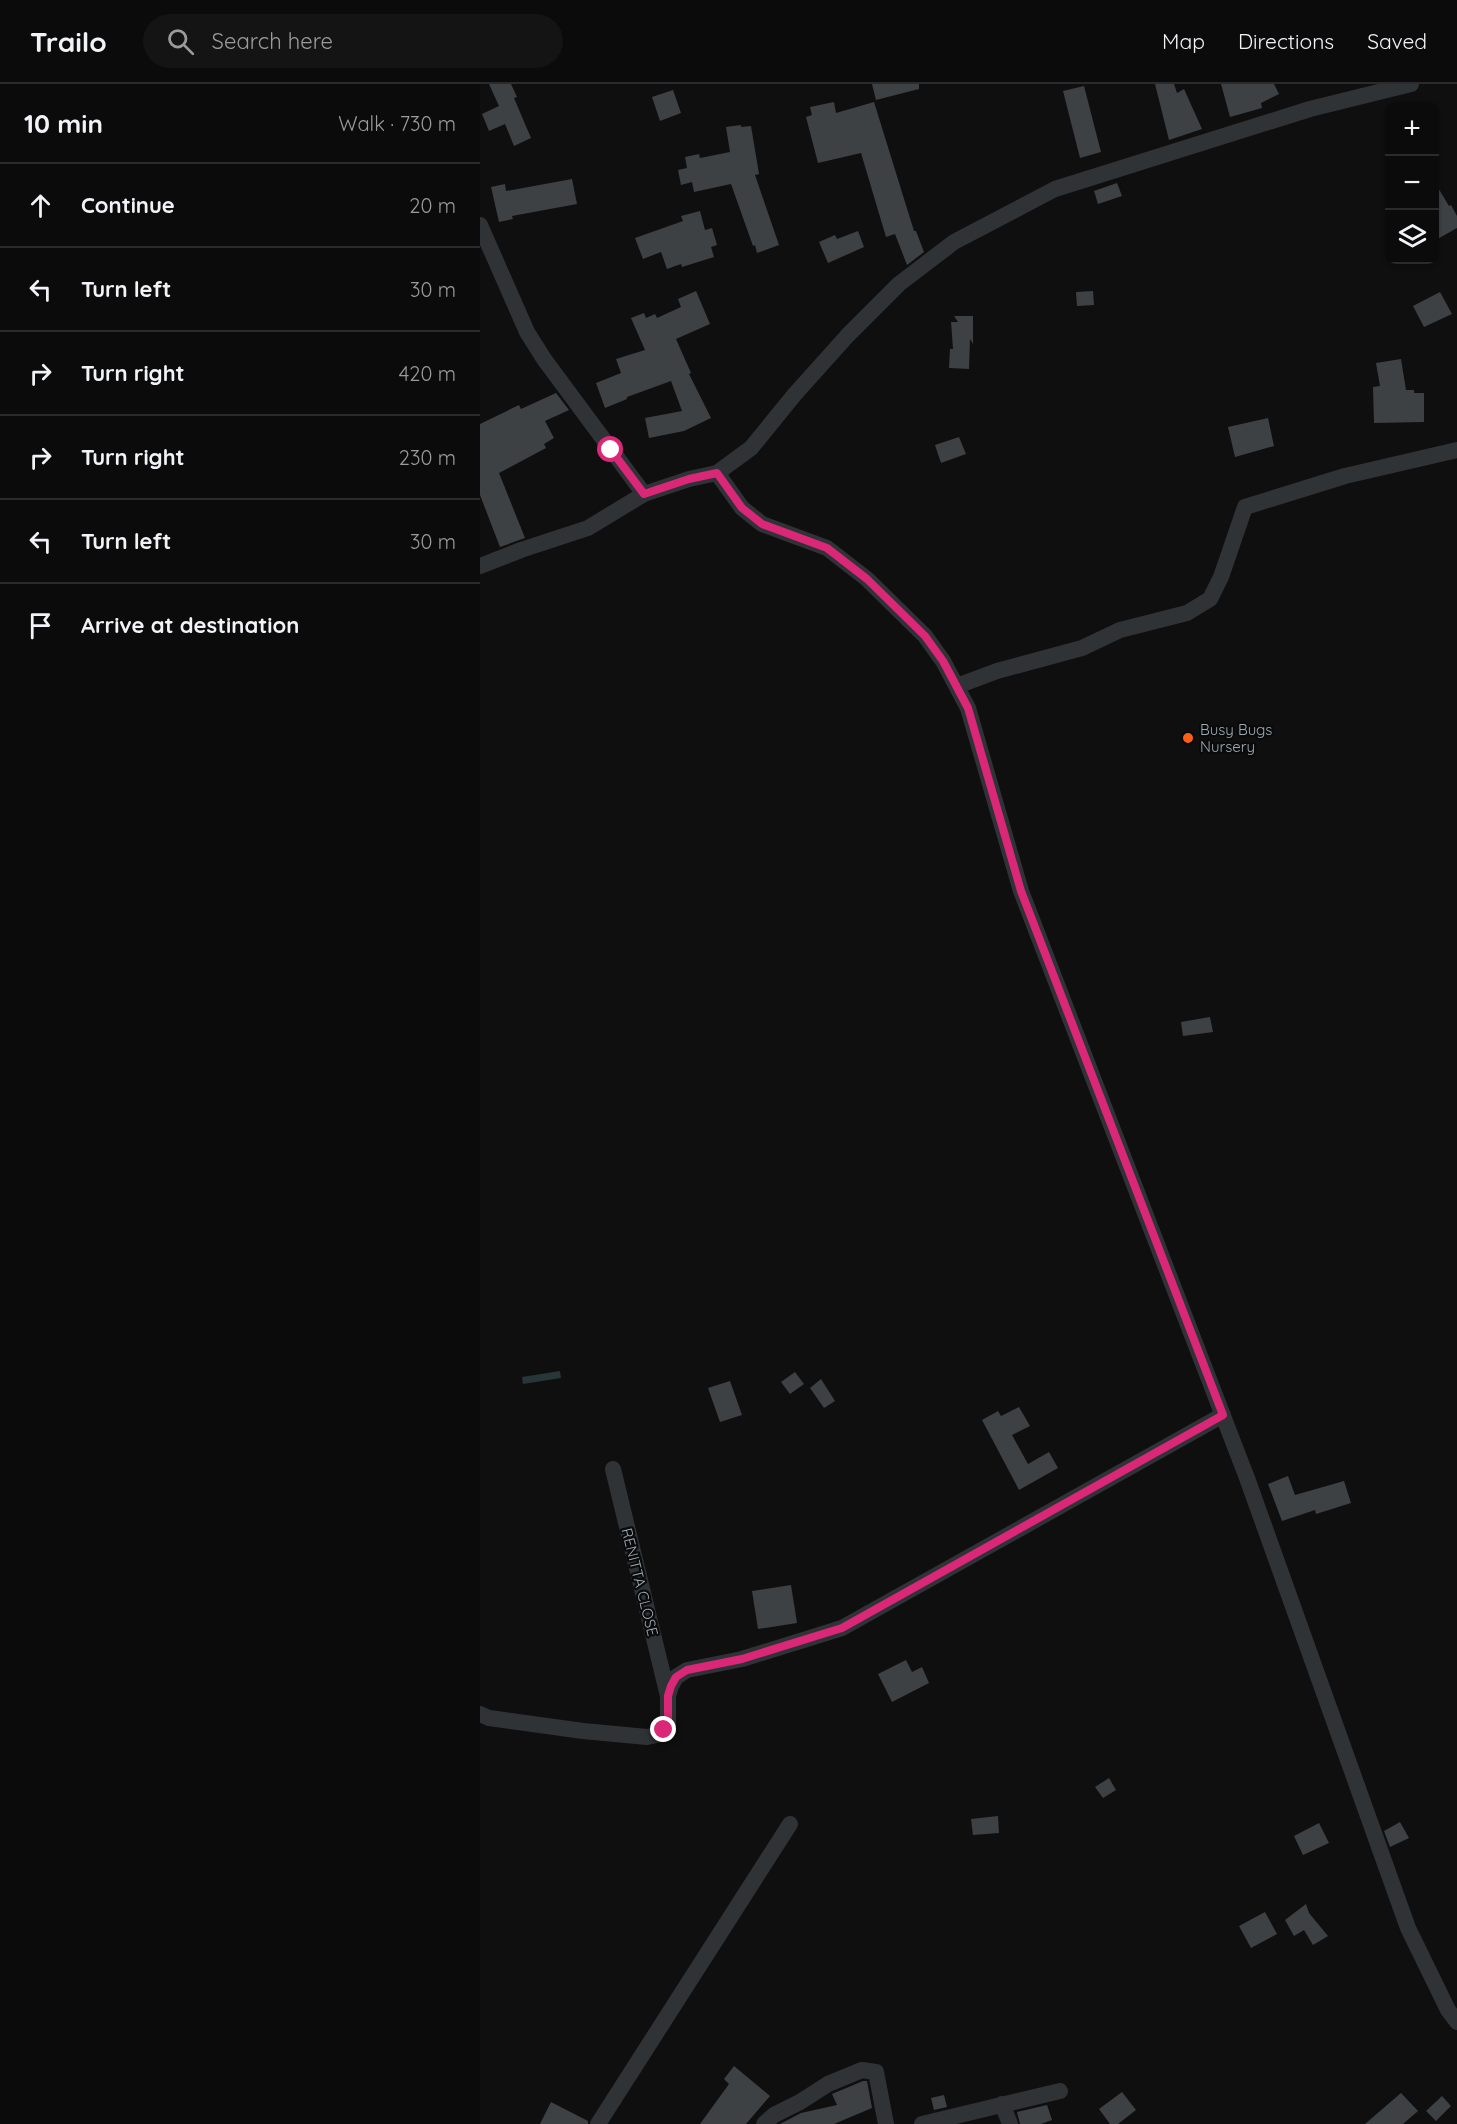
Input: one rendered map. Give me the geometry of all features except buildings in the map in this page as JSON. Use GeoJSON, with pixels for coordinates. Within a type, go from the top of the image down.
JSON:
{"type":"FeatureCollection","features":[{"type":"Feature","properties":{"kind":"street"},"geometry":{"type":"LineString","coordinates":[[480,566],[588,528],[644,494],[689,479],[717,473],[750,448],[802,386],[899,284],[954,242],[1055,189],[1310,109],[1411,84]]}},
{"type":"Feature","properties":{"kind":"street"},"geometry":{"type":"LineString","coordinates":[[480,225],[527,332],[544,359],[644,494]]}},
{"type":"Feature","properties":{"kind":"street"},"geometry":{"type":"LineString","coordinates":[[957,686],[997,671],[1082,648],[1120,630],[1186,613],[1210,599],[1221,578],[1245,507],[1345,476],[1457,450]]}},
{"type":"Feature","properties":{"kind":"street"},"geometry":{"type":"LineString","coordinates":[[717,473],[742,508],[762,524],[827,548],[867,579],[925,636],[943,661],[968,708],[1021,891],[1223,1415],[1314,1661],[1408,1928],[1448,2010],[1457,2022]]}},
{"type":"Feature","properties":{"kind":"street"},"geometry":{"type":"LineString","coordinates":[[668,1696],[676,1677],[687,1670],[742,1659],[842,1628],[1223,1415]]}},
{"type":"Feature","properties":{"kind":"street","name":"RENITTA CLOSE"},"geometry":{"type":"LineString","coordinates":[[480,1714],[489,1718],[524,1723],[647,1737],[657,1735],[668,1724],[668,1696],[613,1469]]}},
{"type":"Feature","properties":{"kind":"street"},"geometry":{"type":"LineString","coordinates":[[598,2124],[790,1824]]}},
{"type":"Feature","properties":{"kind":"street"},"geometry":{"type":"LineString","coordinates":[[764,2124],[774,2115],[828,2084],[862,2070],[876,2072],[886,2124]]}},
{"type":"Feature","properties":{"kind":"street"},"geometry":{"type":"LineString","coordinates":[[922,2124],[1060,2091]]}},
{"type":"Feature","properties":{"kind":"street"},"geometry":{"type":"LineString","coordinates":[[1002,2104],[1010,2124]]}},
{"type":"Feature","properties":{"kind":"shaded area"},"geometry":{"type":"Polygon","coordinates":[[[560,1371],[561,1378],[523,1384],[522,1377],[560,1371]]]}},
{"type":"Feature","properties":{"kind":"place","name":"Busy Bugs Nursery"},"geometry":{"type":"Point","coordinates":[1188,738]}},
{"type":"Feature","properties":{"kind":"route"},"geometry":{"type":"LineString","coordinates":[[611,450],[644,494],[689,479],[717,473],[742,508],[762,524],[827,548],[867,579],[925,636],[943,661],[968,708],[1021,891],[1223,1415],[842,1628],[742,1659],[687,1670],[676,1677],[671,1686],[668,1696],[668,1724],[664,1730]]}}]}
